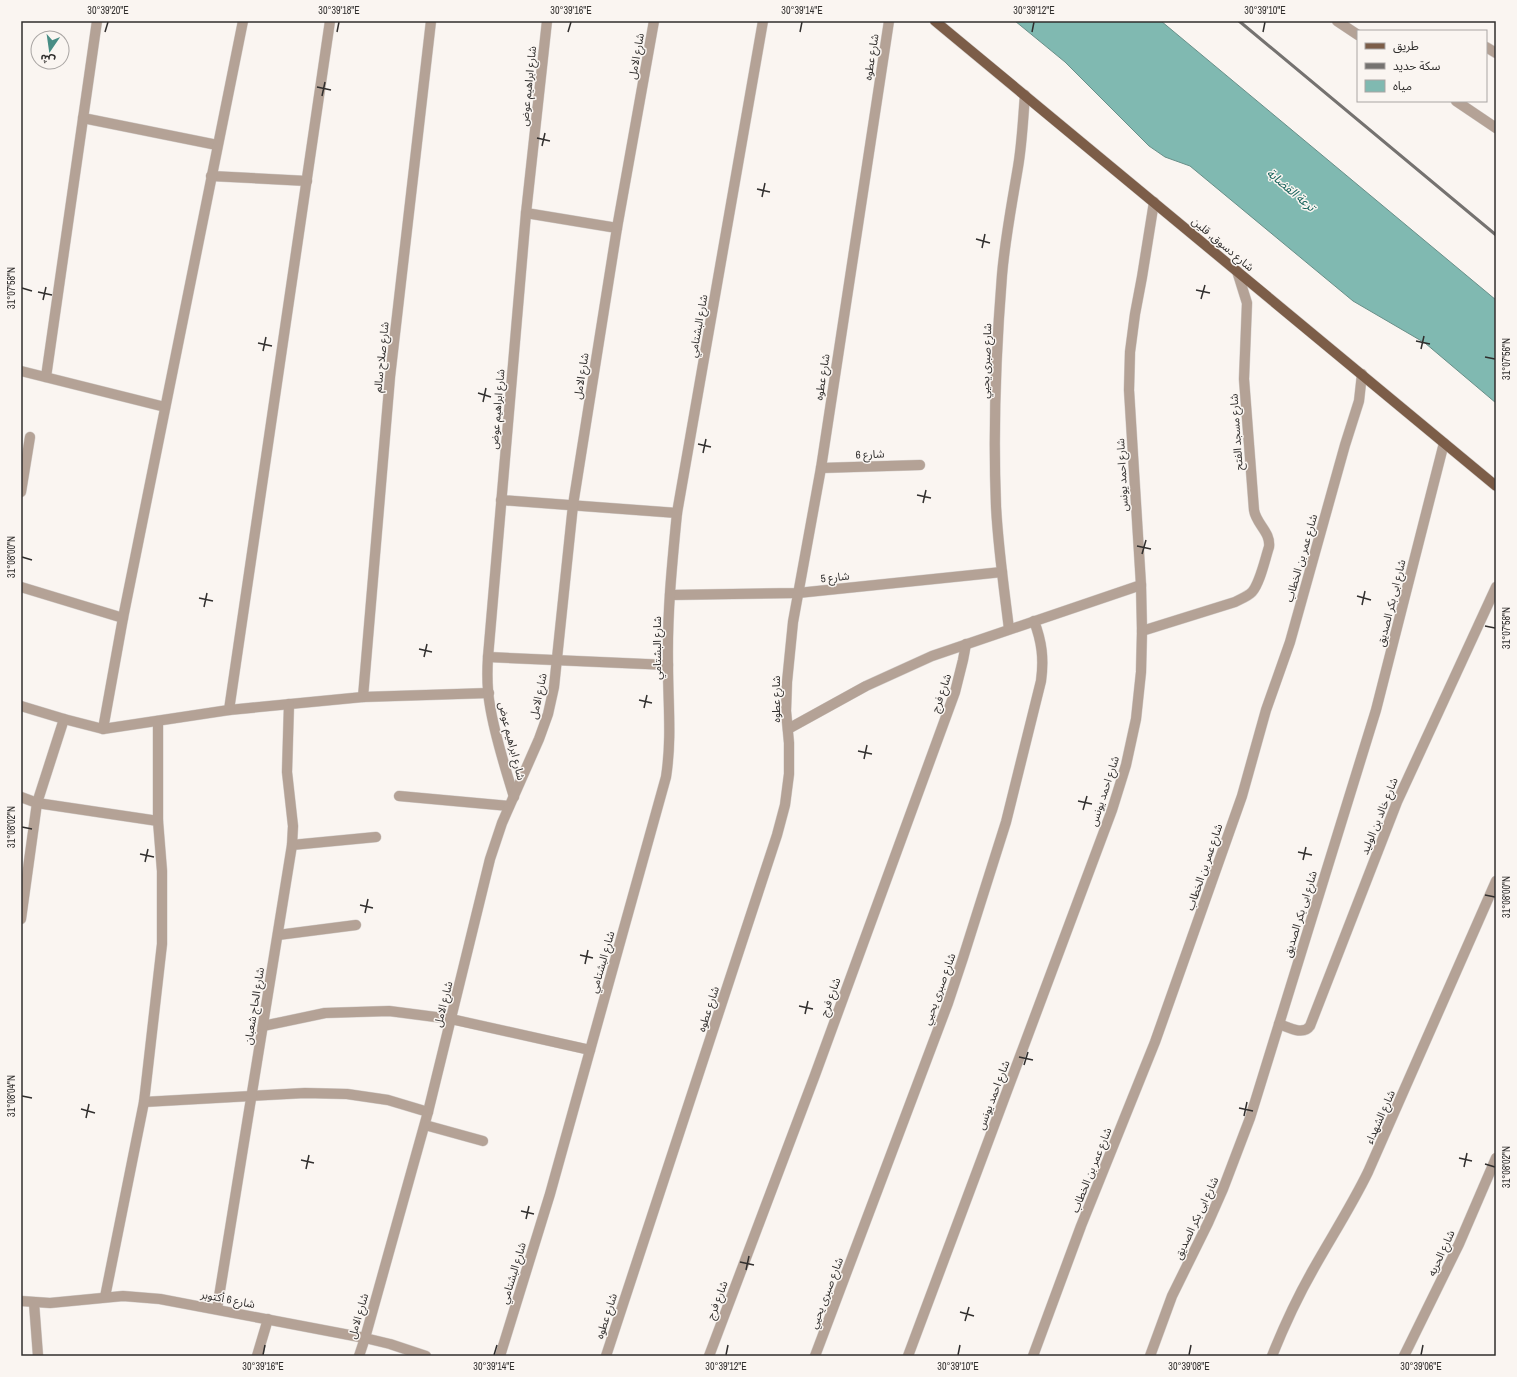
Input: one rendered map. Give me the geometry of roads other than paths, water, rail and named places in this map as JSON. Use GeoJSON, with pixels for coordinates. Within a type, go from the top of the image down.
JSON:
{"type":"FeatureCollection","features":[{"type":"Feature","properties":{"kind":"main road","name":"شارع دسوق, قلين"},"geometry":{"type":"LineString","coordinates":[[936,21],[1496,486]]}},
{"type":"Feature","properties":{"kind":"street"},"geometry":{"type":"LineString","coordinates":[[46,377],[97,21]]}},
{"type":"Feature","properties":{"kind":"street"},"geometry":{"type":"LineString","coordinates":[[104,729],[123,618],[243,21]]}},
{"type":"Feature","properties":{"kind":"street"},"geometry":{"type":"LineString","coordinates":[[229,710],[330,21]]}},
{"type":"Feature","properties":{"kind":"street","name":"شارع صلاح سالم"},"geometry":{"type":"LineString","coordinates":[[363,697],[390,377],[431,21]]}},
{"type":"Feature","properties":{"kind":"street","name":"شارع ابراهيم عوض"},"geometry":{"type":"LineString","coordinates":[[512,801],[494,728],[487,681],[488,656],[526,213],[547,21]]}},
{"type":"Feature","properties":{"kind":"street","name":"شارع الامل"},"geometry":{"type":"LineString","coordinates":[[359,1356],[425,1125],[490,859],[512,801],[540,739],[548,714],[554,687],[573,505],[617,228],[654,21]]}},
{"type":"Feature","properties":{"kind":"street","name":"شارع البشتامي"},"geometry":{"type":"LineString","coordinates":[[500,1356],[550,1194],[666,777],[670,739],[668,665],[670,595],[677,513],[763,21]]}},
{"type":"Feature","properties":{"kind":"street","name":"شارع عطوه"},"geometry":{"type":"LineString","coordinates":[[606,1356],[778,835],[785,805],[789,774],[787,697],[789,652],[820,468],[889,21]]}},
{"type":"Feature","properties":{"kind":"street"},"geometry":{"type":"LineString","coordinates":[[1337,21],[1357,34]]}},
{"type":"Feature","properties":{"kind":"street"},"geometry":{"type":"LineString","coordinates":[[1487,48],[1496,53]]}},
{"type":"Feature","properties":{"kind":"street","name":"شارع صبرى يحيي"},"geometry":{"type":"LineString","coordinates":[[1009,629],[996,507],[995,468],[998,329],[1002,274],[1018,166],[1025,95]]}},
{"type":"Feature","properties":{"kind":"street"},"geometry":{"type":"LineString","coordinates":[[1457,102],[1496,128]]}},
{"type":"Feature","properties":{"kind":"street"},"geometry":{"type":"LineString","coordinates":[[83,118],[217,145]]}},
{"type":"Feature","properties":{"kind":"street"},"geometry":{"type":"LineString","coordinates":[[211,176],[307,181]]}},
{"type":"Feature","properties":{"kind":"street","name":"شارع احمد يونس"},"geometry":{"type":"LineString","coordinates":[[908,1356],[1112,810],[1126,765],[1136,718],[1141,672],[1142,631],[1141,585],[1129,390],[1130,352],[1134,314],[1142,277],[1154,202]]}},
{"type":"Feature","properties":{"kind":"street"},"geometry":{"type":"LineString","coordinates":[[526,213],[617,228]]}},
{"type":"Feature","properties":{"kind":"street","name":"شارع مسجد الفتح"},"geometry":{"type":"LineString","coordinates":[[1142,631],[1235,602],[1251,592],[1256,586],[1269,547],[1270,541],[1256,518],[1254,510],[1244,379],[1247,303],[1237,271]]}},
{"type":"Feature","properties":{"kind":"street"},"geometry":{"type":"LineString","coordinates":[[21,371],[165,407]]}},
{"type":"Feature","properties":{"kind":"street","name":"شارع عمر بن الخطاب"},"geometry":{"type":"LineString","coordinates":[[1033,1356],[1079,1233],[1155,1042],[1242,796],[1266,710],[1290,642],[1345,445],[1359,401],[1362,374]]}},
{"type":"Feature","properties":{"kind":"street"},"geometry":{"type":"LineString","coordinates":[[21,492],[30,437]]}},
{"type":"Feature","properties":{"kind":"street","name":"شارع ابى بكر الصديق"},"geometry":{"type":"LineString","coordinates":[[1150,1356],[1172,1296],[1208,1223],[1237,1154],[1279,1024],[1376,710],[1444,443]]}},
{"type":"Feature","properties":{"kind":"street","name":"شارع 6"},"geometry":{"type":"LineString","coordinates":[[820,468],[920,465]]}},
{"type":"Feature","properties":{"kind":"street"},"geometry":{"type":"LineString","coordinates":[[501,500],[677,513]]}},
{"type":"Feature","properties":{"kind":"street","name":"شارع 5"},"geometry":{"type":"LineString","coordinates":[[670,595],[798,593],[1002,572]]}},
{"type":"Feature","properties":{"kind":"street"},"geometry":{"type":"LineString","coordinates":[[788,729],[885,676],[932,656],[1141,585]]}},
{"type":"Feature","properties":{"kind":"street"},"geometry":{"type":"LineString","coordinates":[[21,587],[123,618]]}},
{"type":"Feature","properties":{"kind":"street","name":"شارع خالد بن الوليد"},"geometry":{"type":"LineString","coordinates":[[1279,1024],[1301,1031],[1306,1030],[1310,1026],[1395,808],[1496,587]]}},
{"type":"Feature","properties":{"kind":"street","name":"شارع صبرى يحيي"},"geometry":{"type":"LineString","coordinates":[[815,1356],[948,1002],[992,867],[1018,776],[1041,681],[1043,650],[1034,621]]}},
{"type":"Feature","properties":{"kind":"street","name":"شارع فرج"},"geometry":{"type":"LineString","coordinates":[[709,1356],[812,1082],[955,692],[966,644]]}},
{"type":"Feature","properties":{"kind":"street"},"geometry":{"type":"LineString","coordinates":[[488,656],[668,665]]}},
{"type":"Feature","properties":{"kind":"street"},"geometry":{"type":"LineString","coordinates":[[21,706],[104,729],[229,710],[363,697],[489,693]]}},
{"type":"Feature","properties":{"kind":"street","name":"شارع الحاج شعبان"},"geometry":{"type":"LineString","coordinates":[[217,1309],[292,846],[293,826],[287,772],[289,704]]}},
{"type":"Feature","properties":{"kind":"street"},"geometry":{"type":"LineString","coordinates":[[21,919],[37,804],[64,719]]}},
{"type":"Feature","properties":{"kind":"street"},"geometry":{"type":"LineString","coordinates":[[105,1297],[144,1102],[162,944],[162,871],[158,821],[158,720]]}},
{"type":"Feature","properties":{"kind":"street"},"geometry":{"type":"LineString","coordinates":[[399,796],[512,801]]}},
{"type":"Feature","properties":{"kind":"street"},"geometry":{"type":"LineString","coordinates":[[21,797],[37,804],[158,821]]}},
{"type":"Feature","properties":{"kind":"street"},"geometry":{"type":"LineString","coordinates":[[292,846],[376,837]]}},
{"type":"Feature","properties":{"kind":"street","name":"شارع الشهداء"},"geometry":{"type":"LineString","coordinates":[[1272,1356],[1300,1293],[1330,1239],[1357,1195],[1368,1172],[1496,881]]}},
{"type":"Feature","properties":{"kind":"street"},"geometry":{"type":"LineString","coordinates":[[278,935],[356,925]]}},
{"type":"Feature","properties":{"kind":"street"},"geometry":{"type":"LineString","coordinates":[[263,1026],[325,1013],[389,1011],[452,1019],[590,1050]]}},
{"type":"Feature","properties":{"kind":"street"},"geometry":{"type":"LineString","coordinates":[[144,1102],[305,1093],[347,1094],[388,1100],[428,1112]]}},
{"type":"Feature","properties":{"kind":"street"},"geometry":{"type":"LineString","coordinates":[[425,1125],[484,1141]]}},
{"type":"Feature","properties":{"kind":"street","name":"شارع الحريه"},"geometry":{"type":"LineString","coordinates":[[1404,1356],[1459,1244],[1496,1158]]}},
{"type":"Feature","properties":{"kind":"street","name":"شارع 6 أكتوبر"},"geometry":{"type":"LineString","coordinates":[[21,1301],[34,1303],[58,1302],[123,1296],[160,1299],[365,1338],[390,1344],[426,1356]]}},
{"type":"Feature","properties":{"kind":"street"},"geometry":{"type":"LineString","coordinates":[[34,1303],[38,1356]]}},
{"type":"Feature","properties":{"kind":"street"},"geometry":{"type":"LineString","coordinates":[[257,1356],[268,1319]]}},
{"type":"Feature","properties":{"kind":"water","name":"ترعة القضابة"},"geometry":{"type":"Polygon","coordinates":[[[1015,21],[1161,21],[1496,300],[1496,403],[1425,343],[1353,301],[1190,166],[1165,157],[1149,146],[1065,62],[1015,21]]]}},
{"type":"Feature","properties":{"kind":"railway"},"geometry":{"type":"LineString","coordinates":[[1239,21],[1496,235]]}}]}
